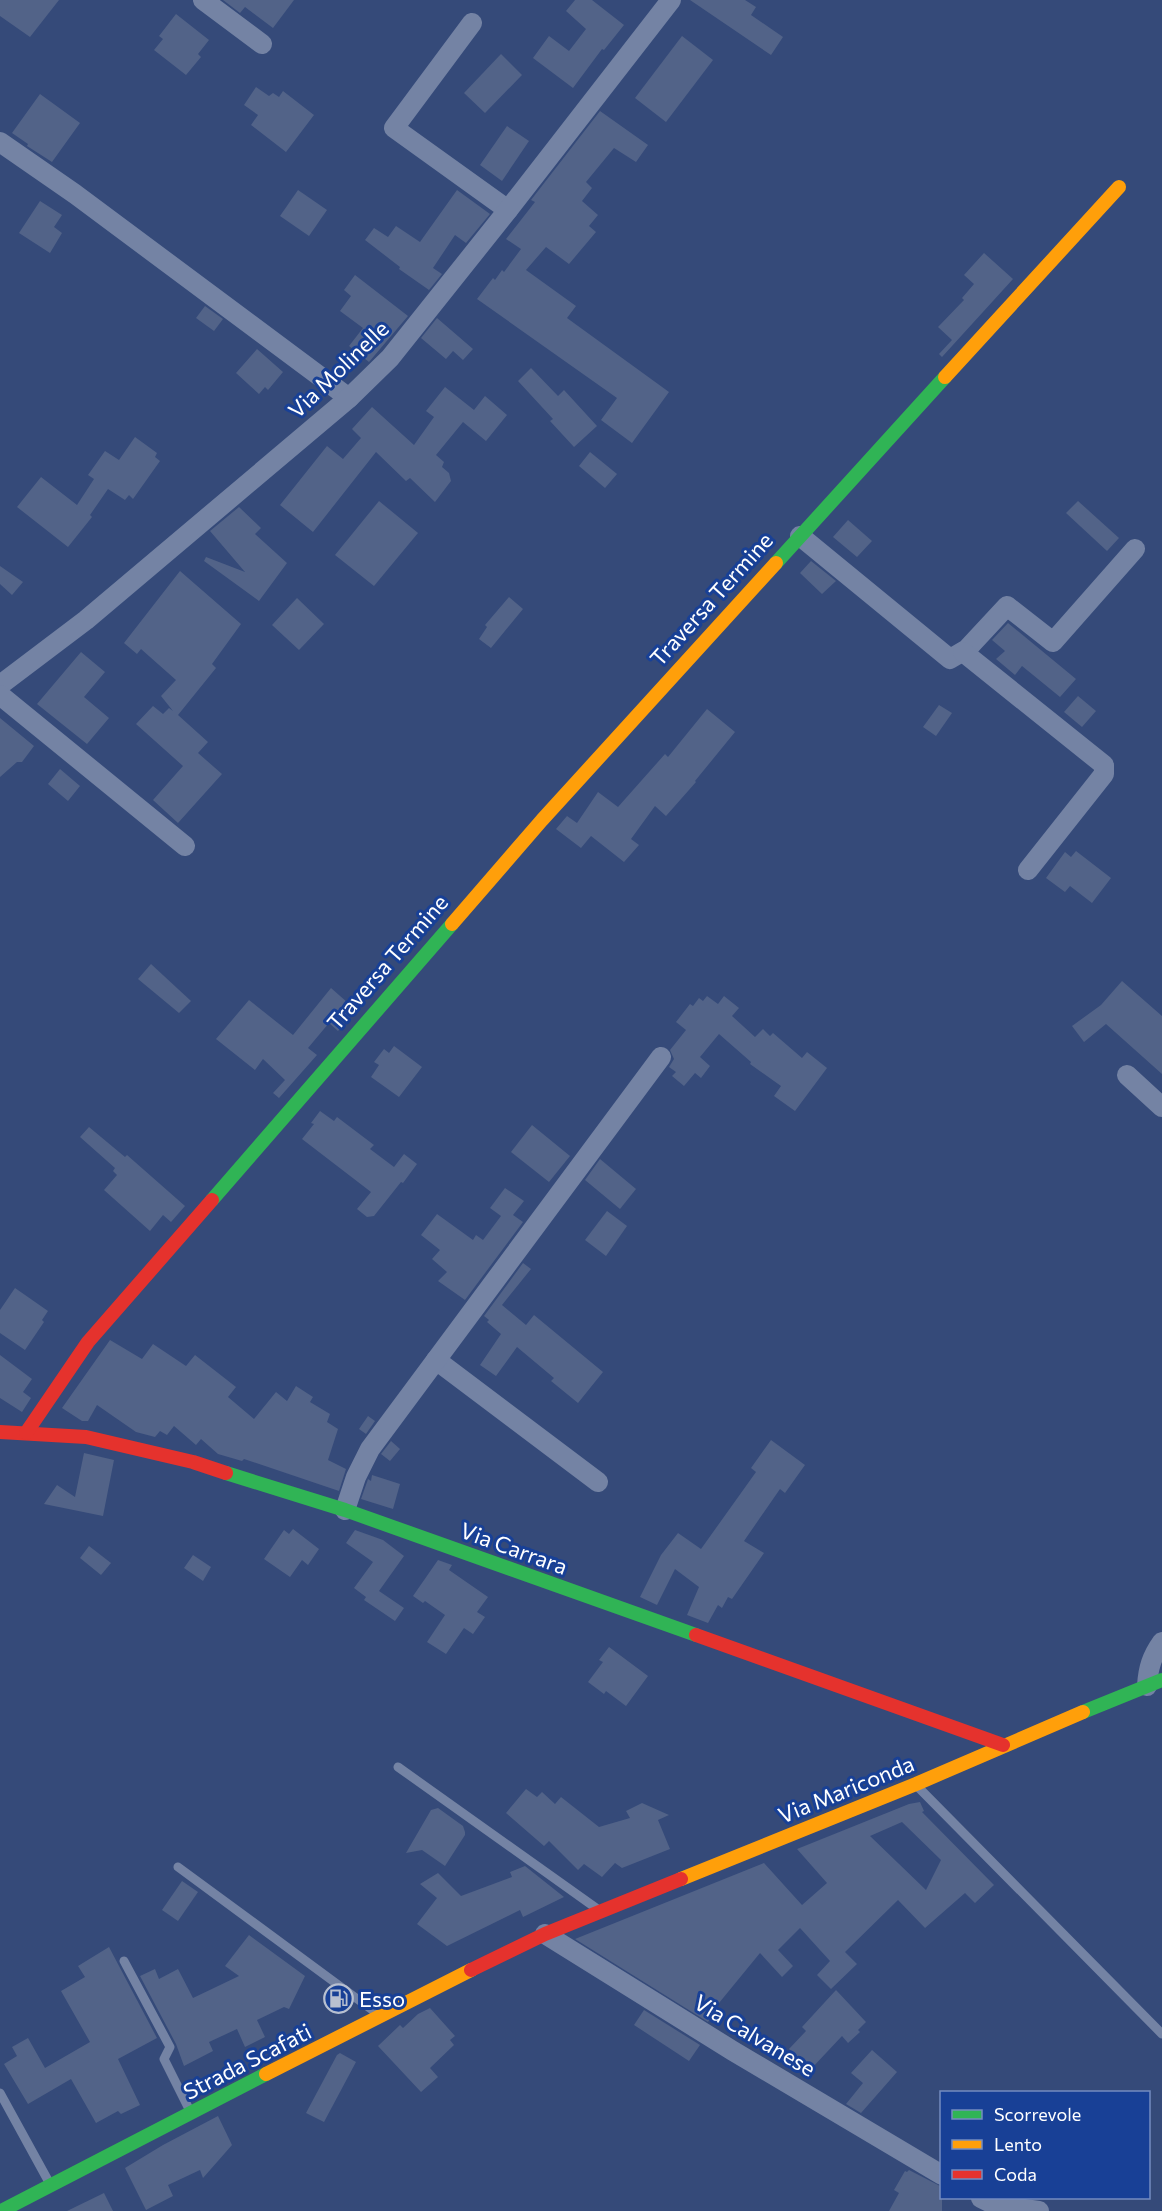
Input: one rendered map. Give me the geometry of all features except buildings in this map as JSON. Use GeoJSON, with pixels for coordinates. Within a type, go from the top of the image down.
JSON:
{"type":"FeatureCollection","features":[{"type":"Feature","properties":{"kind":"street"},"geometry":{"type":"LineString","coordinates":[[203,0],[262,44]]}},
{"type":"Feature","properties":{"kind":"street","name":"Via Molinelle"},"geometry":{"type":"LineString","coordinates":[[0,685],[86,620],[349,398],[390,358],[671,0]]}},
{"type":"Feature","properties":{"kind":"street"},"geometry":{"type":"LineString","coordinates":[[472,23],[394,128],[508,210]]}},
{"type":"Feature","properties":{"kind":"street"},"geometry":{"type":"LineString","coordinates":[[0,142],[75,194],[349,398]]}},
{"type":"Feature","properties":{"kind":"street","name":"Traversa Termine"},"geometry":{"type":"LineString","coordinates":[[26,1433],[88,1342],[542,820],[1119,187]]}},
{"type":"Feature","properties":{"kind":"street","name":"Traversa Termine"},"geometry":{"type":"LineString","coordinates":[[800,536],[950,659],[963,651]]}},
{"type":"Feature","properties":{"kind":"street"},"geometry":{"type":"LineString","coordinates":[[1029,870],[1104,774],[1104,765],[963,651],[1007,606],[1053,642],[1135,549]]}},
{"type":"Feature","properties":{"kind":"street"},"geometry":{"type":"LineString","coordinates":[[0,695],[185,846]]}},
{"type":"Feature","properties":{"kind":"street"},"geometry":{"type":"LineString","coordinates":[[345,1510],[356,1477],[370,1449],[661,1057]]}},
{"type":"Feature","properties":{"kind":"street"},"geometry":{"type":"LineString","coordinates":[[1127,1075],[1162,1107]]}},
{"type":"Feature","properties":{"kind":"street"},"geometry":{"type":"LineString","coordinates":[[436,1360],[598,1482]]}},
{"type":"Feature","properties":{"kind":"street","name":"Via Carrara"},"geometry":{"type":"LineString","coordinates":[[0,1432],[86,1437],[193,1462],[345,1510],[1003,1745]]}},
{"type":"Feature","properties":{"kind":"street"},"geometry":{"type":"LineString","coordinates":[[1155,1683],[1148,1669],[1162,1642]]}},
{"type":"Feature","properties":{"kind":"street","name":"Via Mariconda"},"geometry":{"type":"LineString","coordinates":[[545,1934],[916,1784],[1003,1745],[1155,1683]]}},
{"type":"Feature","properties":{"kind":"street","name":"Strada Scafati"},"geometry":{"type":"LineString","coordinates":[[1,2211],[380,2015],[545,1934]]}},
{"type":"Feature","properties":{"kind":"street","name":"Via Calvanese"},"geometry":{"type":"LineString","coordinates":[[545,1934],[940,2174]]}},
{"type":"Feature","properties":{"kind":"street"},"geometry":{"type":"LineString","coordinates":[[989,2204],[1038,2211]]}},
{"type":"Feature","properties":{"kind":"lane"},"geometry":{"type":"LineString","coordinates":[[398,1767],[600,1911]]}},
{"type":"Feature","properties":{"kind":"lane"},"geometry":{"type":"LineString","coordinates":[[916,1784],[1162,2034]]}},
{"type":"Feature","properties":{"kind":"lane"},"geometry":{"type":"LineString","coordinates":[[178,1867],[380,2015]]}},
{"type":"Feature","properties":{"kind":"lane"},"geometry":{"type":"LineString","coordinates":[[124,1961],[170,2047],[164,2060],[191,2113]]}},
{"type":"Feature","properties":{"kind":"lane"},"geometry":{"type":"LineString","coordinates":[[0,2093],[51,2186]]}},
{"type":"Feature","properties":{"kind":"traffic: fast"},"geometry":{"type":"LineString","coordinates":[[776,563],[945,377]]}},
{"type":"Feature","properties":{"kind":"traffic: fast"},"geometry":{"type":"LineString","coordinates":[[212,1200],[452,924]]}},
{"type":"Feature","properties":{"kind":"traffic: fast"},"geometry":{"type":"LineString","coordinates":[[226,1473],[345,1510],[696,1635]]}},
{"type":"Feature","properties":{"kind":"traffic: fast"},"geometry":{"type":"LineString","coordinates":[[1083,1712],[1162,1680]]}},
{"type":"Feature","properties":{"kind":"traffic: fast"},"geometry":{"type":"LineString","coordinates":[[1,2211],[266,2074]]}},
{"type":"Feature","properties":{"kind":"traffic: slow"},"geometry":{"type":"LineString","coordinates":[[945,377],[1119,187]]}},
{"type":"Feature","properties":{"kind":"traffic: slow"},"geometry":{"type":"LineString","coordinates":[[452,924],[542,820],[776,563]]}},
{"type":"Feature","properties":{"kind":"traffic: slow"},"geometry":{"type":"LineString","coordinates":[[681,1879],[916,1784],[1083,1712]]}},
{"type":"Feature","properties":{"kind":"traffic: slow"},"geometry":{"type":"LineString","coordinates":[[266,2074],[471,1970]]}},
{"type":"Feature","properties":{"kind":"traffic: jam"},"geometry":{"type":"LineString","coordinates":[[26,1433],[88,1342],[212,1200]]}},
{"type":"Feature","properties":{"kind":"traffic: jam"},"geometry":{"type":"LineString","coordinates":[[0,1432],[86,1437],[193,1462],[226,1473]]}},
{"type":"Feature","properties":{"kind":"traffic: jam"},"geometry":{"type":"LineString","coordinates":[[696,1635],[1003,1745]]}},
{"type":"Feature","properties":{"kind":"traffic: jam"},"geometry":{"type":"LineString","coordinates":[[471,1970],[545,1934],[681,1879]]}},
{"type":"Feature","properties":{"kind":"place","name":"Esso"},"geometry":{"type":"Point","coordinates":[338,1998]}}]}
